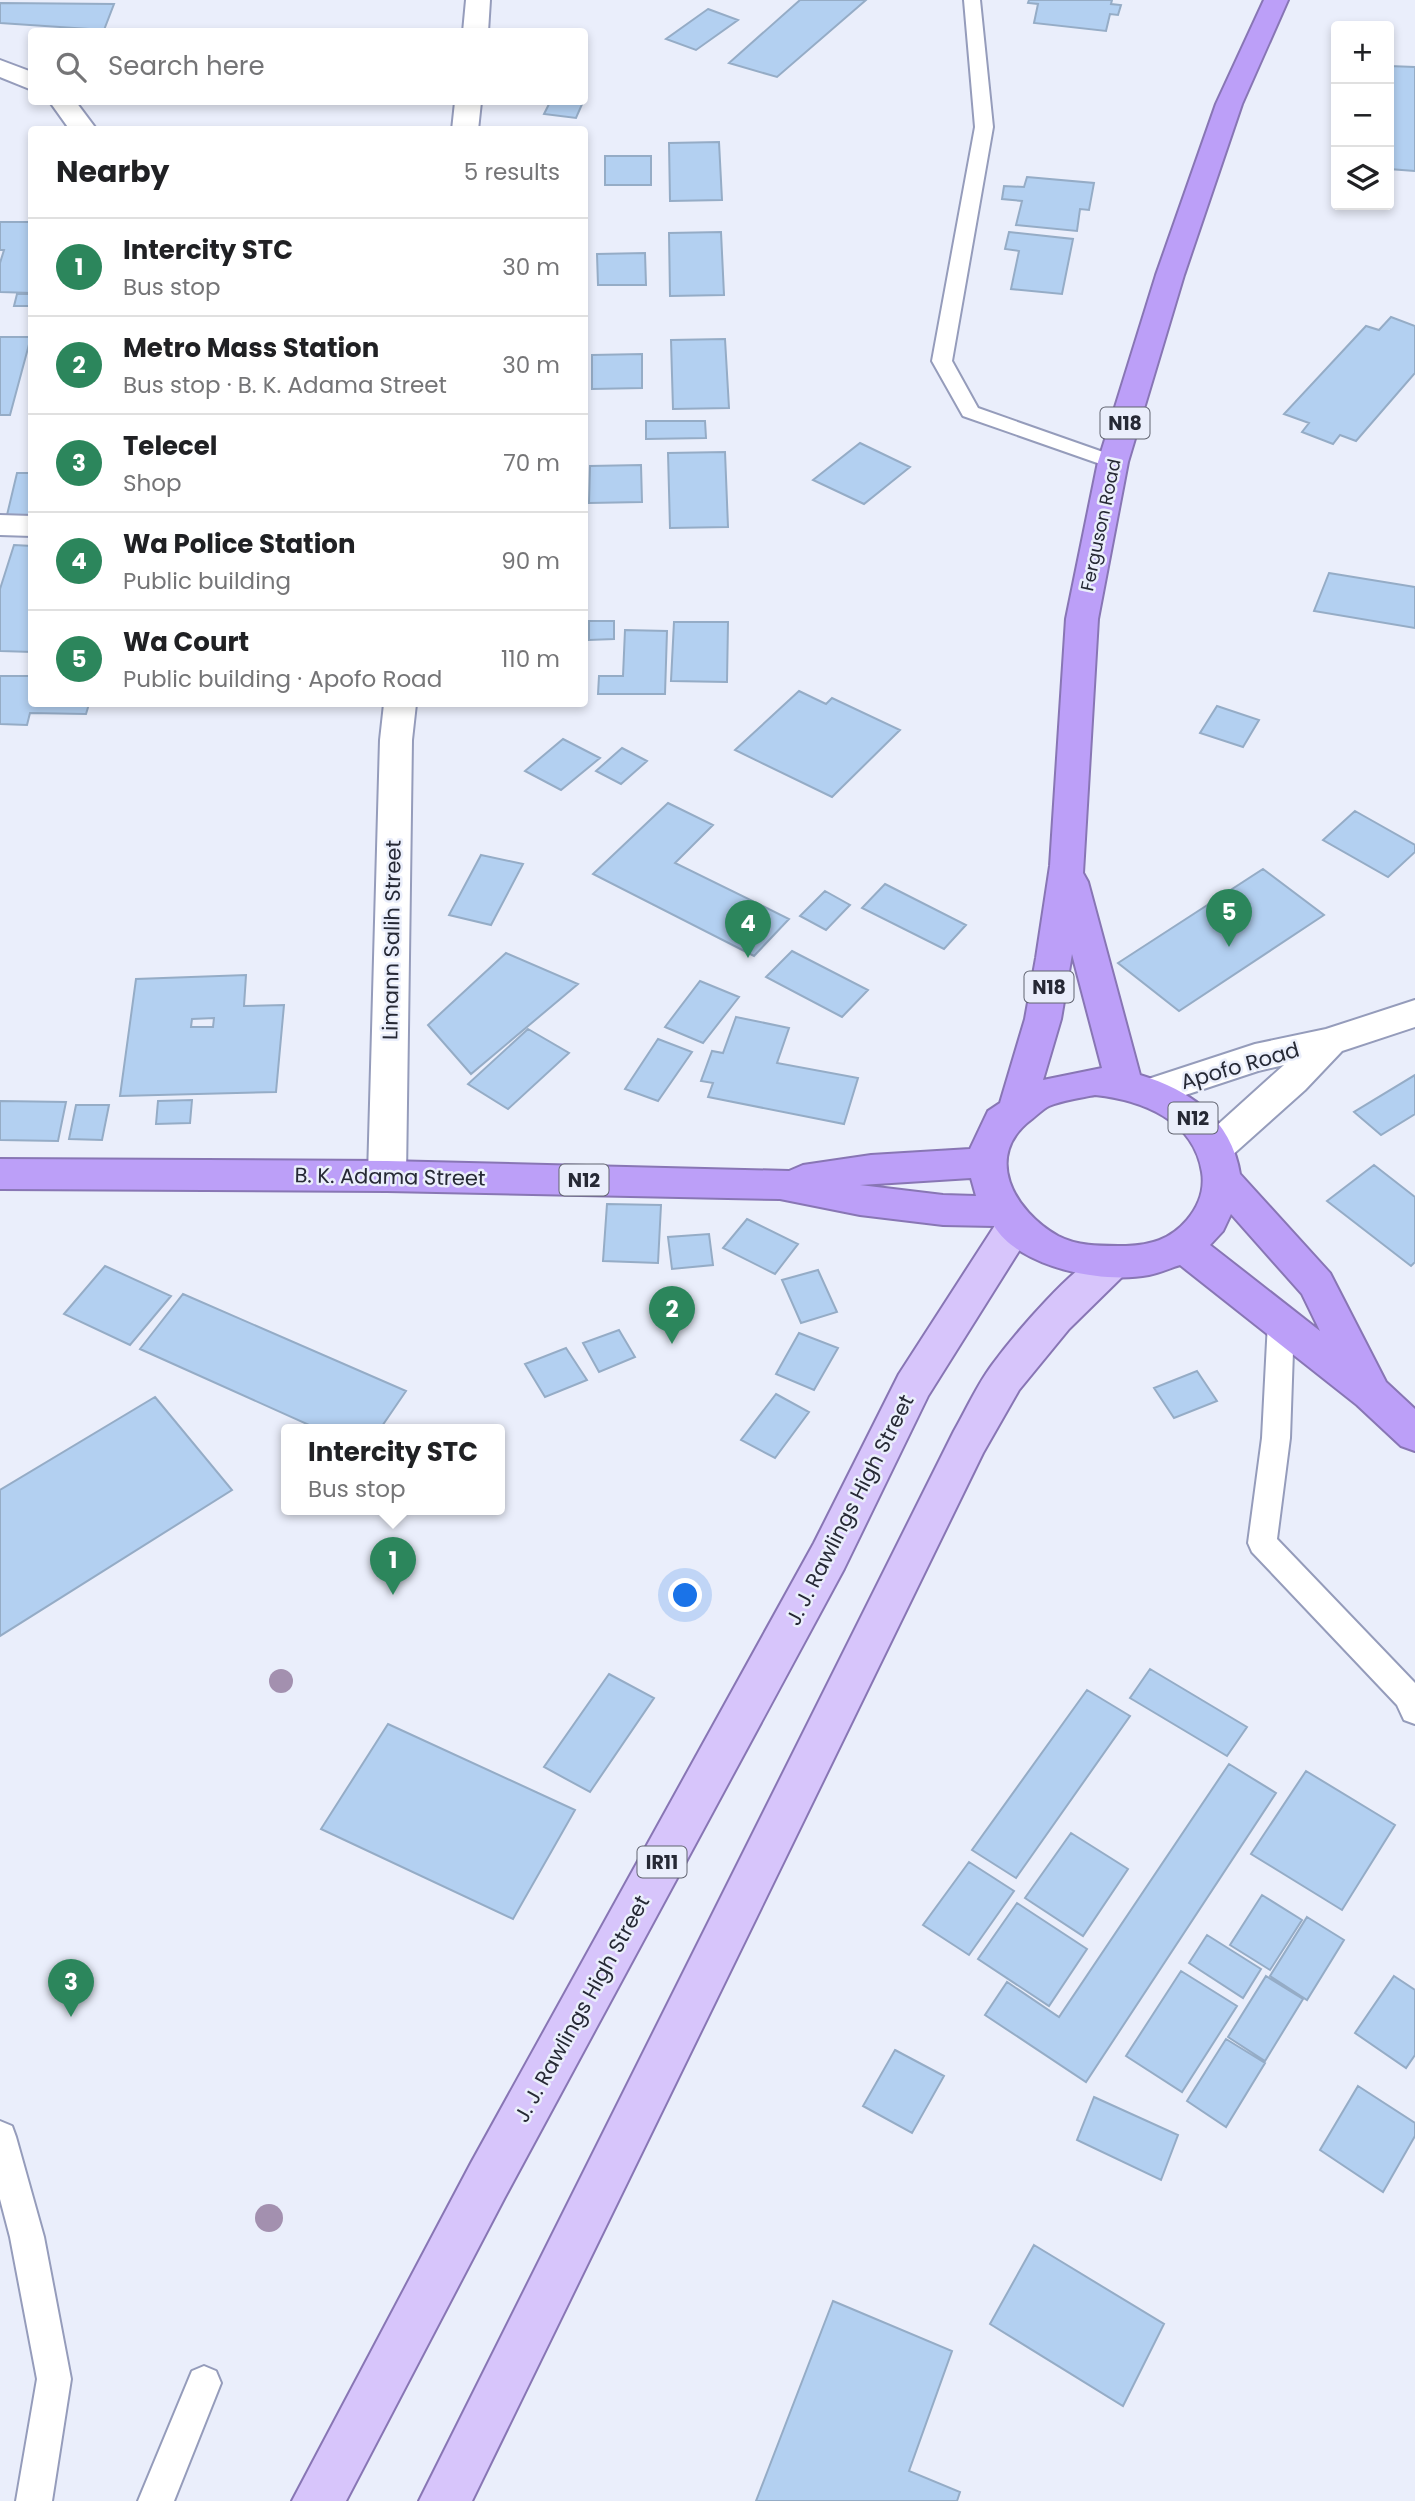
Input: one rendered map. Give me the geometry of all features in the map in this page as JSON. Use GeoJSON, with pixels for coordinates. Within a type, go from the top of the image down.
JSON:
{"type":"FeatureCollection","features":[{"type":"Feature","properties":{"kind":"highway","name":"Ferguson Road"},"geometry":{"type":"LineString","coordinates":[[1018,1104],[1043,1019],[1067,866],[1082,619],[1112,462],[1170,275],[1229,104],[1276,0]]}},
{"type":"Feature","properties":{"kind":"highway","name":"Ferguson Road"},"geometry":{"type":"LineString","coordinates":[[1067,866],[1138,1088]]}},
{"type":"Feature","properties":{"kind":"highway","name":"N12"},"geometry":{"type":"LineString","coordinates":[[1008,1219],[989,1188],[986,1163],[989,1141],[1001,1121],[1018,1104],[1041,1091],[1067,1084],[1095,1081],[1138,1088],[1190,1115],[1220,1164],[1316,1284],[1371,1393]]}},
{"type":"Feature","properties":{"kind":"highway","name":"B. K. Adama Street"},"geometry":{"type":"LineString","coordinates":[[780,1184],[870,1169],[986,1163]]}},
{"type":"Feature","properties":{"kind":"highway"},"geometry":{"type":"LineString","coordinates":[[1008,1219],[1042,1246],[1074,1260],[1110,1264],[1150,1260],[1185,1246],[1206,1227],[1219,1205],[1220,1164]]}},
{"type":"Feature","properties":{"kind":"highway","name":"B. K. Adama Street"},"geometry":{"type":"LineString","coordinates":[[0,1174],[387,1176],[780,1184],[860,1200],[1008,1219]]}},
{"type":"Feature","properties":{"kind":"highway","name":"N12"},"geometry":{"type":"LineString","coordinates":[[1185,1246],[1371,1393],[1415,1434]]}},
{"type":"Feature","properties":{"kind":"main road","name":"J. J. Rawlings High Street"},"geometry":{"type":"LineString","coordinates":[[318,2501],[488,2180],[829,1556],[913,1386],[1008,1219]]}},
{"type":"Feature","properties":{"kind":"main road"},"geometry":{"type":"LineString","coordinates":[[445,2501],[968,1443],[1005,1378],[1055,1318],[1110,1264]]}},
{"type":"Feature","properties":{"kind":"street"},"geometry":{"type":"LineString","coordinates":[[475,28],[478,0]]}},
{"type":"Feature","properties":{"kind":"street"},"geometry":{"type":"LineString","coordinates":[[0,68],[28,80]]}},
{"type":"Feature","properties":{"kind":"street"},"geometry":{"type":"LineString","coordinates":[[65,105],[81,126]]}},
{"type":"Feature","properties":{"kind":"street"},"geometry":{"type":"LineString","coordinates":[[465,126],[468,105]]}},
{"type":"Feature","properties":{"kind":"street"},"geometry":{"type":"LineString","coordinates":[[0,526],[28,526]]}},
{"type":"Feature","properties":{"kind":"street","name":"Limann Salih Street"},"geometry":{"type":"LineString","coordinates":[[387,1176],[396,740],[400,707]]}},
{"type":"Feature","properties":{"kind":"street","name":"Apofo Road"},"geometry":{"type":"LineString","coordinates":[[1138,1088],[1329,1042],[1415,1013]]}},
{"type":"Feature","properties":{"kind":"street","name":"Apofo Road"},"geometry":{"type":"LineString","coordinates":[[1220,1164],[1292,1080],[1329,1042]]}},
{"type":"Feature","properties":{"kind":"lane"},"geometry":{"type":"LineString","coordinates":[[972,0],[984,127],[942,361],[970,412],[1112,462]]}},
{"type":"Feature","properties":{"kind":"lane"},"geometry":{"type":"LineString","coordinates":[[1281,1322],[1276,1438],[1262,1543],[1408,1696],[1415,1711]]}},
{"type":"Feature","properties":{"kind":"lane"},"geometry":{"type":"LineString","coordinates":[[0,2137],[27,2237],[54,2379],[34,2501]]}},
{"type":"Feature","properties":{"kind":"lane"},"geometry":{"type":"LineString","coordinates":[[156,2501],[204,2383]]}},
{"type":"Feature","properties":{"kind":"building"},"geometry":{"type":"Polygon","coordinates":[[[800,0],[866,0],[777,77],[729,63],[800,0]]]}},
{"type":"Feature","properties":{"kind":"building"},"geometry":{"type":"Polygon","coordinates":[[[1029,0],[1112,0],[1111,4],[1121,5],[1118,15],[1110,14],[1106,31],[1034,23],[1038,4],[1028,3],[1029,0]]]}},
{"type":"Feature","properties":{"kind":"building"},"geometry":{"type":"Polygon","coordinates":[[[0,3],[114,4],[105,28],[0,23],[0,3]]]}},
{"type":"Feature","properties":{"kind":"building"},"geometry":{"type":"Polygon","coordinates":[[[708,9],[738,20],[696,50],[666,39],[708,9]]]}},
{"type":"Feature","properties":{"kind":"building"},"geometry":{"type":"Polygon","coordinates":[[[1394,66],[1415,67],[1415,171],[1394,169],[1394,66]]]}},
{"type":"Feature","properties":{"kind":"building"},"geometry":{"type":"Polygon","coordinates":[[[548,105],[582,105],[576,118],[544,114],[548,105]]]}},
{"type":"Feature","properties":{"kind":"building"},"geometry":{"type":"Polygon","coordinates":[[[719,142],[722,200],[670,201],[669,143],[719,142]]]}},
{"type":"Feature","properties":{"kind":"building"},"geometry":{"type":"Polygon","coordinates":[[[605,156],[651,156],[651,185],[605,185],[605,156]]]}},
{"type":"Feature","properties":{"kind":"building"},"geometry":{"type":"Polygon","coordinates":[[[1027,177],[1094,183],[1089,210],[1080,209],[1077,231],[1016,225],[1022,201],[1002,199],[1004,186],[1024,187],[1027,177]]]}},
{"type":"Feature","properties":{"kind":"building"},"geometry":{"type":"Polygon","coordinates":[[[0,222],[28,222],[28,293],[0,292],[0,263],[4,250],[0,250],[0,222]]]}},
{"type":"Feature","properties":{"kind":"building"},"geometry":{"type":"Polygon","coordinates":[[[721,232],[724,295],[670,296],[669,233],[721,232]]]}},
{"type":"Feature","properties":{"kind":"building"},"geometry":{"type":"Polygon","coordinates":[[[1009,232],[1073,239],[1062,294],[1011,289],[1019,251],[1005,249],[1009,232]]]}},
{"type":"Feature","properties":{"kind":"building"},"geometry":{"type":"Polygon","coordinates":[[[645,253],[646,285],[598,285],[597,254],[645,253]]]}},
{"type":"Feature","properties":{"kind":"building"},"geometry":{"type":"Polygon","coordinates":[[[17,294],[28,294],[28,306],[14,306],[17,294]]]}},
{"type":"Feature","properties":{"kind":"building"},"geometry":{"type":"Polygon","coordinates":[[[1391,317],[1415,326],[1415,373],[1356,441],[1340,435],[1333,444],[1302,432],[1309,423],[1284,414],[1366,326],[1379,330],[1391,317]]]}},
{"type":"Feature","properties":{"kind":"building"},"geometry":{"type":"Polygon","coordinates":[[[0,337],[28,337],[28,348],[10,415],[0,415],[0,337]]]}},
{"type":"Feature","properties":{"kind":"building"},"geometry":{"type":"Polygon","coordinates":[[[725,339],[729,408],[673,409],[671,340],[725,339]]]}},
{"type":"Feature","properties":{"kind":"building"},"geometry":{"type":"Polygon","coordinates":[[[642,354],[642,388],[592,389],[592,355],[642,354]]]}},
{"type":"Feature","properties":{"kind":"building"},"geometry":{"type":"Polygon","coordinates":[[[646,421],[705,421],[706,438],[646,439],[646,421]]]}},
{"type":"Feature","properties":{"kind":"building"},"geometry":{"type":"Polygon","coordinates":[[[860,443],[910,467],[864,504],[813,480],[860,443]]]}},
{"type":"Feature","properties":{"kind":"building"},"geometry":{"type":"Polygon","coordinates":[[[725,452],[728,527],[670,528],[668,453],[725,452]]]}},
{"type":"Feature","properties":{"kind":"building"},"geometry":{"type":"Polygon","coordinates":[[[641,465],[642,502],[589,503],[590,466],[641,465]]]}},
{"type":"Feature","properties":{"kind":"building"},"geometry":{"type":"Polygon","coordinates":[[[17,473],[28,473],[28,515],[7,515],[17,473]]]}},
{"type":"Feature","properties":{"kind":"building"},"geometry":{"type":"Polygon","coordinates":[[[14,545],[28,546],[28,652],[0,651],[0,589],[14,545]]]}},
{"type":"Feature","properties":{"kind":"building"},"geometry":{"type":"Polygon","coordinates":[[[1329,573],[1415,587],[1415,628],[1314,611],[1329,573]]]}},
{"type":"Feature","properties":{"kind":"building"},"geometry":{"type":"Polygon","coordinates":[[[589,621],[614,621],[614,639],[589,640],[589,621]]]}},
{"type":"Feature","properties":{"kind":"building"},"geometry":{"type":"Polygon","coordinates":[[[674,622],[728,622],[727,682],[671,681],[674,622]]]}},
{"type":"Feature","properties":{"kind":"building"},"geometry":{"type":"Polygon","coordinates":[[[625,630],[667,631],[665,694],[598,694],[599,676],[623,676],[625,630]]]}},
{"type":"Feature","properties":{"kind":"building"},"geometry":{"type":"Polygon","coordinates":[[[0,676],[28,676],[28,707],[88,707],[86,714],[30,713],[27,725],[0,724],[0,676]]]}},
{"type":"Feature","properties":{"kind":"building"},"geometry":{"type":"Polygon","coordinates":[[[799,691],[826,704],[832,698],[900,730],[832,797],[735,750],[799,691]]]}},
{"type":"Feature","properties":{"kind":"building"},"geometry":{"type":"Polygon","coordinates":[[[1217,706],[1259,720],[1243,747],[1200,733],[1217,706]]]}},
{"type":"Feature","properties":{"kind":"building"},"geometry":{"type":"Polygon","coordinates":[[[563,739],[600,758],[561,790],[525,771],[563,739]]]}},
{"type":"Feature","properties":{"kind":"building"},"geometry":{"type":"Polygon","coordinates":[[[622,748],[647,761],[621,784],[596,771],[622,748]]]}},
{"type":"Feature","properties":{"kind":"building"},"geometry":{"type":"Polygon","coordinates":[[[668,803],[713,825],[675,863],[789,919],[754,956],[593,874],[668,803]]]}},
{"type":"Feature","properties":{"kind":"building"},"geometry":{"type":"Polygon","coordinates":[[[1355,811],[1415,845],[1415,852],[1388,877],[1323,840],[1355,811]]]}},
{"type":"Feature","properties":{"kind":"building"},"geometry":{"type":"Polygon","coordinates":[[[481,855],[523,864],[491,925],[449,915],[481,855]]]}},
{"type":"Feature","properties":{"kind":"building"},"geometry":{"type":"Polygon","coordinates":[[[1263,869],[1324,915],[1179,1011],[1118,963],[1263,869]]]}},
{"type":"Feature","properties":{"kind":"building"},"geometry":{"type":"Polygon","coordinates":[[[885,884],[966,925],[944,949],[862,908],[885,884]]]}},
{"type":"Feature","properties":{"kind":"building"},"geometry":{"type":"Polygon","coordinates":[[[825,891],[850,905],[826,930],[800,916],[825,891]]]}},
{"type":"Feature","properties":{"kind":"building"},"geometry":{"type":"Polygon","coordinates":[[[792,951],[868,990],[842,1017],[766,977],[792,951]]]}},
{"type":"Feature","properties":{"kind":"building"},"geometry":{"type":"Polygon","coordinates":[[[506,953],[578,984],[471,1074],[428,1025],[506,953]]]}},
{"type":"Feature","properties":{"kind":"building"},"geometry":{"type":"Polygon","coordinates":[[[246,975],[244,1006],[284,1005],[276,1092],[120,1096],[136,979],[246,975]],[[214,1018],[192,1019],[191,1027],[213,1027],[214,1018]]]}},
{"type":"Feature","properties":{"kind":"building"},"geometry":{"type":"Polygon","coordinates":[[[700,981],[739,997],[703,1043],[665,1027],[700,981]]]}},
{"type":"Feature","properties":{"kind":"building"},"geometry":{"type":"Polygon","coordinates":[[[736,1017],[789,1028],[777,1063],[858,1078],[844,1124],[708,1097],[713,1083],[701,1081],[712,1051],[723,1053],[736,1017]]]}},
{"type":"Feature","properties":{"kind":"building"},"geometry":{"type":"Polygon","coordinates":[[[528,1029],[569,1053],[508,1109],[468,1084],[528,1029]]]}},
{"type":"Feature","properties":{"kind":"building"},"geometry":{"type":"Polygon","coordinates":[[[658,1039],[692,1052],[658,1101],[625,1089],[658,1039]]]}},
{"type":"Feature","properties":{"kind":"building"},"geometry":{"type":"Polygon","coordinates":[[[1415,1075],[1415,1114],[1381,1135],[1354,1112],[1415,1075]]]}},
{"type":"Feature","properties":{"kind":"building"},"geometry":{"type":"Polygon","coordinates":[[[192,1100],[190,1123],[156,1124],[158,1101],[192,1100]]]}},
{"type":"Feature","properties":{"kind":"building"},"geometry":{"type":"Polygon","coordinates":[[[0,1101],[66,1102],[58,1141],[0,1140],[0,1101]]]}},
{"type":"Feature","properties":{"kind":"building"},"geometry":{"type":"Polygon","coordinates":[[[76,1105],[109,1105],[102,1140],[69,1139],[76,1105]]]}},
{"type":"Feature","properties":{"kind":"building"},"geometry":{"type":"Polygon","coordinates":[[[1374,1165],[1415,1197],[1415,1262],[1411,1266],[1327,1201],[1374,1165]]]}},
{"type":"Feature","properties":{"kind":"building"},"geometry":{"type":"Polygon","coordinates":[[[607,1204],[661,1205],[658,1263],[603,1261],[607,1204]]]}},
{"type":"Feature","properties":{"kind":"building"},"geometry":{"type":"Polygon","coordinates":[[[747,1219],[798,1244],[775,1274],[723,1248],[747,1219]]]}},
{"type":"Feature","properties":{"kind":"building"},"geometry":{"type":"Polygon","coordinates":[[[709,1234],[713,1265],[672,1269],[668,1237],[709,1234]]]}},
{"type":"Feature","properties":{"kind":"building"},"geometry":{"type":"Polygon","coordinates":[[[105,1266],[171,1296],[130,1345],[64,1314],[105,1266]]]}},
{"type":"Feature","properties":{"kind":"building"},"geometry":{"type":"Polygon","coordinates":[[[818,1270],[837,1312],[801,1323],[782,1280],[818,1270]]]}},
{"type":"Feature","properties":{"kind":"building"},"geometry":{"type":"Polygon","coordinates":[[[183,1294],[406,1391],[383,1424],[307,1424],[140,1349],[183,1294]]]}},
{"type":"Feature","properties":{"kind":"building"},"geometry":{"type":"Polygon","coordinates":[[[619,1330],[635,1357],[599,1372],[583,1343],[619,1330]]]}},
{"type":"Feature","properties":{"kind":"building"},"geometry":{"type":"Polygon","coordinates":[[[799,1333],[838,1348],[814,1390],[776,1374],[799,1333]]]}},
{"type":"Feature","properties":{"kind":"building"},"geometry":{"type":"Polygon","coordinates":[[[566,1348],[587,1380],[545,1397],[525,1364],[566,1348]]]}},
{"type":"Feature","properties":{"kind":"building"},"geometry":{"type":"Polygon","coordinates":[[[1197,1371],[1217,1401],[1174,1418],[1154,1388],[1197,1371]]]}},
{"type":"Feature","properties":{"kind":"building"},"geometry":{"type":"Polygon","coordinates":[[[776,1394],[809,1412],[775,1458],[741,1440],[776,1394]]]}},
{"type":"Feature","properties":{"kind":"building"},"geometry":{"type":"Polygon","coordinates":[[[155,1397],[232,1490],[0,1636],[0,1490],[155,1397]]]}},
{"type":"Feature","properties":{"kind":"building"},"geometry":{"type":"Polygon","coordinates":[[[1150,1669],[1247,1727],[1227,1756],[1130,1698],[1150,1669]]]}},
{"type":"Feature","properties":{"kind":"building"},"geometry":{"type":"Polygon","coordinates":[[[609,1674],[654,1698],[590,1792],[544,1767],[609,1674]]]}},
{"type":"Feature","properties":{"kind":"building"},"geometry":{"type":"Polygon","coordinates":[[[1087,1690],[1130,1716],[1016,1878],[972,1850],[1087,1690]]]}},
{"type":"Feature","properties":{"kind":"building"},"geometry":{"type":"Polygon","coordinates":[[[388,1724],[575,1810],[513,1919],[321,1829],[388,1724]]]}},
{"type":"Feature","properties":{"kind":"building"},"geometry":{"type":"Polygon","coordinates":[[[1229,1764],[1276,1793],[1086,2082],[985,2015],[1007,1982],[1059,2017],[1229,1764]]]}},
{"type":"Feature","properties":{"kind":"building"},"geometry":{"type":"Polygon","coordinates":[[[1306,1771],[1395,1825],[1342,1910],[1251,1854],[1306,1771]]]}},
{"type":"Feature","properties":{"kind":"building"},"geometry":{"type":"Polygon","coordinates":[[[1071,1833],[1128,1869],[1083,1936],[1025,1898],[1071,1833]]]}},
{"type":"Feature","properties":{"kind":"building"},"geometry":{"type":"Polygon","coordinates":[[[969,1862],[1014,1891],[969,1955],[923,1925],[969,1862]]]}},
{"type":"Feature","properties":{"kind":"building"},"geometry":{"type":"Polygon","coordinates":[[[1262,1895],[1302,1920],[1270,1970],[1230,1945],[1262,1895]]]}},
{"type":"Feature","properties":{"kind":"building"},"geometry":{"type":"Polygon","coordinates":[[[1017,1903],[1087,1949],[1049,2006],[978,1959],[1017,1903]]]}},
{"type":"Feature","properties":{"kind":"building"},"geometry":{"type":"Polygon","coordinates":[[[1307,1917],[1344,1940],[1307,2000],[1270,1976],[1307,1917]]]}},
{"type":"Feature","properties":{"kind":"building"},"geometry":{"type":"Polygon","coordinates":[[[1207,1935],[1261,1969],[1243,1998],[1189,1963],[1207,1935]]]}},
{"type":"Feature","properties":{"kind":"building"},"geometry":{"type":"Polygon","coordinates":[[[1181,1971],[1237,2006],[1182,2092],[1126,2056],[1181,1971]]]}},
{"type":"Feature","properties":{"kind":"building"},"geometry":{"type":"Polygon","coordinates":[[[1266,1976],[1303,1999],[1265,2061],[1228,2037],[1266,1976]]]}},
{"type":"Feature","properties":{"kind":"building"},"geometry":{"type":"Polygon","coordinates":[[[1394,1976],[1415,1990],[1415,2055],[1406,2068],[1355,2033],[1394,1976]]]}},
{"type":"Feature","properties":{"kind":"building"},"geometry":{"type":"Polygon","coordinates":[[[1226,2039],[1265,2063],[1226,2127],[1187,2101],[1226,2039]]]}},
{"type":"Feature","properties":{"kind":"building"},"geometry":{"type":"Polygon","coordinates":[[[895,2050],[944,2076],[912,2133],[863,2106],[895,2050]]]}},
{"type":"Feature","properties":{"kind":"building"},"geometry":{"type":"Polygon","coordinates":[[[1358,2086],[1415,2123],[1415,2136],[1383,2192],[1320,2150],[1358,2086]]]}},
{"type":"Feature","properties":{"kind":"building"},"geometry":{"type":"Polygon","coordinates":[[[1094,2097],[1178,2135],[1161,2180],[1077,2140],[1094,2097]]]}},
{"type":"Feature","properties":{"kind":"building"},"geometry":{"type":"Polygon","coordinates":[[[1034,2245],[1164,2324],[1123,2406],[990,2324],[1034,2245]]]}},
{"type":"Feature","properties":{"kind":"building"},"geometry":{"type":"Polygon","coordinates":[[[833,2301],[952,2351],[909,2471],[960,2492],[957,2501],[756,2501],[833,2301]]]}},
{"type":"Feature","properties":{"kind":"place","name":"Wa Court"},"geometry":{"type":"Point","coordinates":[1229,947]}},
{"type":"Feature","properties":{"kind":"place","name":"Wa Police Station"},"geometry":{"type":"Point","coordinates":[748,958]}},
{"type":"Feature","properties":{"kind":"place","name":"Metro Mass Station"},"geometry":{"type":"Point","coordinates":[672,1344]}},
{"type":"Feature","properties":{"kind":"place","name":"Intercity STC"},"geometry":{"type":"Point","coordinates":[393,1595]}},
{"type":"Feature","properties":{"kind":"place","name":"Telecel"},"geometry":{"type":"Point","coordinates":[71,2017]}}]}
